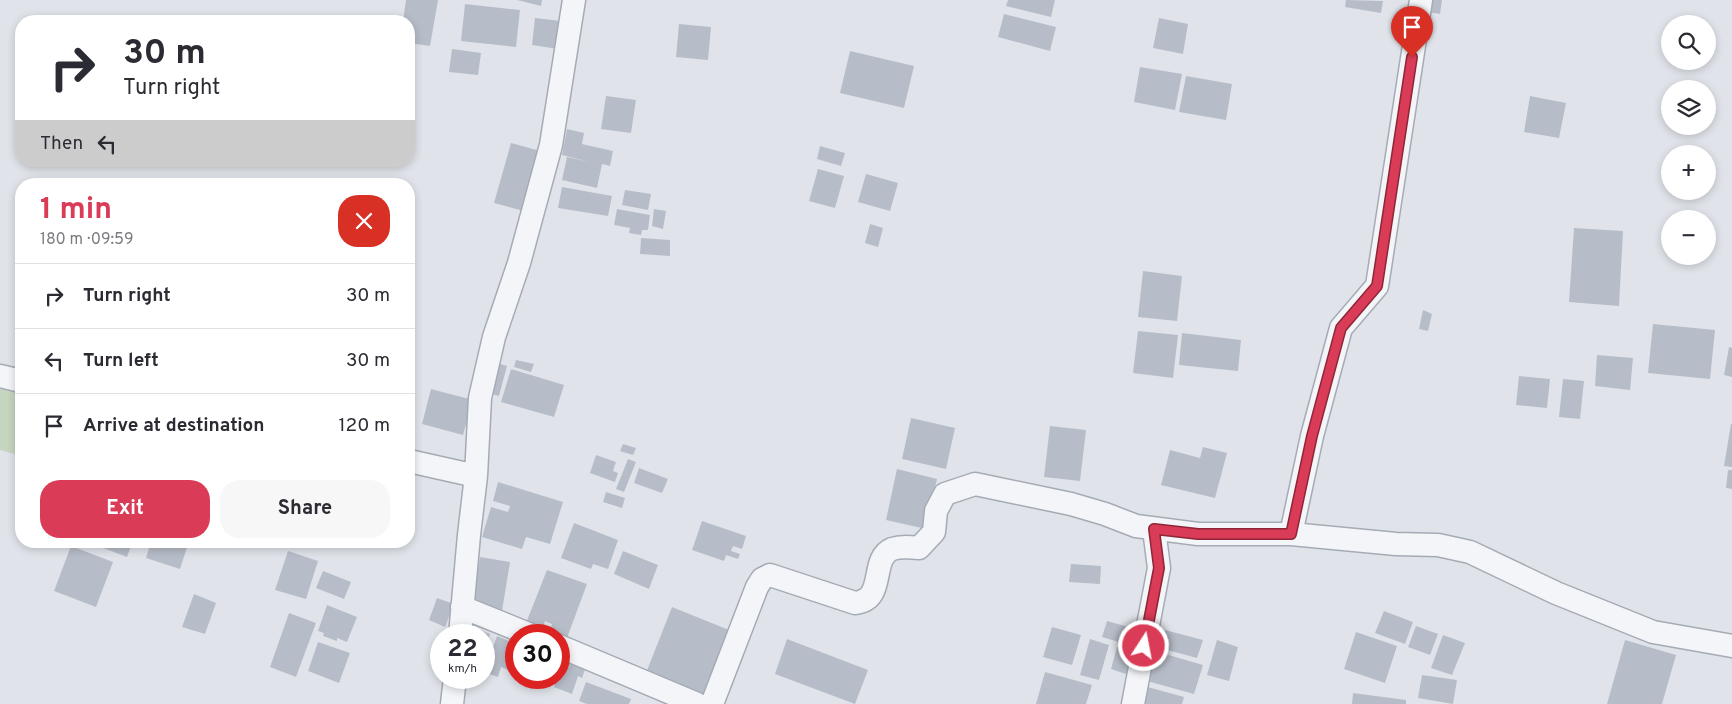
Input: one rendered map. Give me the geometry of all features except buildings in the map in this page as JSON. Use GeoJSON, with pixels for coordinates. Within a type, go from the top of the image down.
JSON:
{"type":"FeatureCollection","features":[{"type":"Feature","properties":{"kind":"street"},"geometry":{"type":"LineString","coordinates":[[461,624],[476,476],[480,398],[494,337],[519,263],[551,145],[574,0]]}},
{"type":"Feature","properties":{"kind":"street"},"geometry":{"type":"LineString","coordinates":[[1291,534],[1312,436],[1341,328],[1377,286],[1420,0]]}},
{"type":"Feature","properties":{"kind":"street"},"geometry":{"type":"LineString","coordinates":[[0,376],[15,379]]}},
{"type":"Feature","properties":{"kind":"street"},"geometry":{"type":"LineString","coordinates":[[415,462],[476,476]]}},
{"type":"Feature","properties":{"kind":"street"},"geometry":{"type":"LineString","coordinates":[[712,704],[762,580],[770,575],[855,603],[864,602],[872,596],[884,554],[900,547],[919,548],[934,532],[936,511],[945,494],[974,484],[1070,504],[1105,514],[1136,526],[1154,529],[1198,534],[1291,534],[1396,544],[1438,545],[1470,552],[1556,593],[1653,632],[1732,646]]}},
{"type":"Feature","properties":{"kind":"street"},"geometry":{"type":"LineString","coordinates":[[1133,704],[1159,568],[1154,529]]}},
{"type":"Feature","properties":{"kind":"street"},"geometry":{"type":"LineString","coordinates":[[462,607],[505,624]]}},
{"type":"Feature","properties":{"kind":"street"},"geometry":{"type":"LineString","coordinates":[[570,651],[697,704]]}},
{"type":"Feature","properties":{"kind":"street"},"geometry":{"type":"LineString","coordinates":[[452,704],[454,689]]}},
{"type":"Feature","properties":{"kind":"green space"},"geometry":{"type":"Polygon","coordinates":[[[0,388],[15,390],[15,454],[0,450],[0,388]]]}},
{"type":"Feature","properties":{"kind":"route"},"geometry":{"type":"LineString","coordinates":[[1144,646],[1159,568],[1154,529],[1198,534],[1291,534],[1312,436],[1341,328],[1377,286],[1412,57]]}}]}
